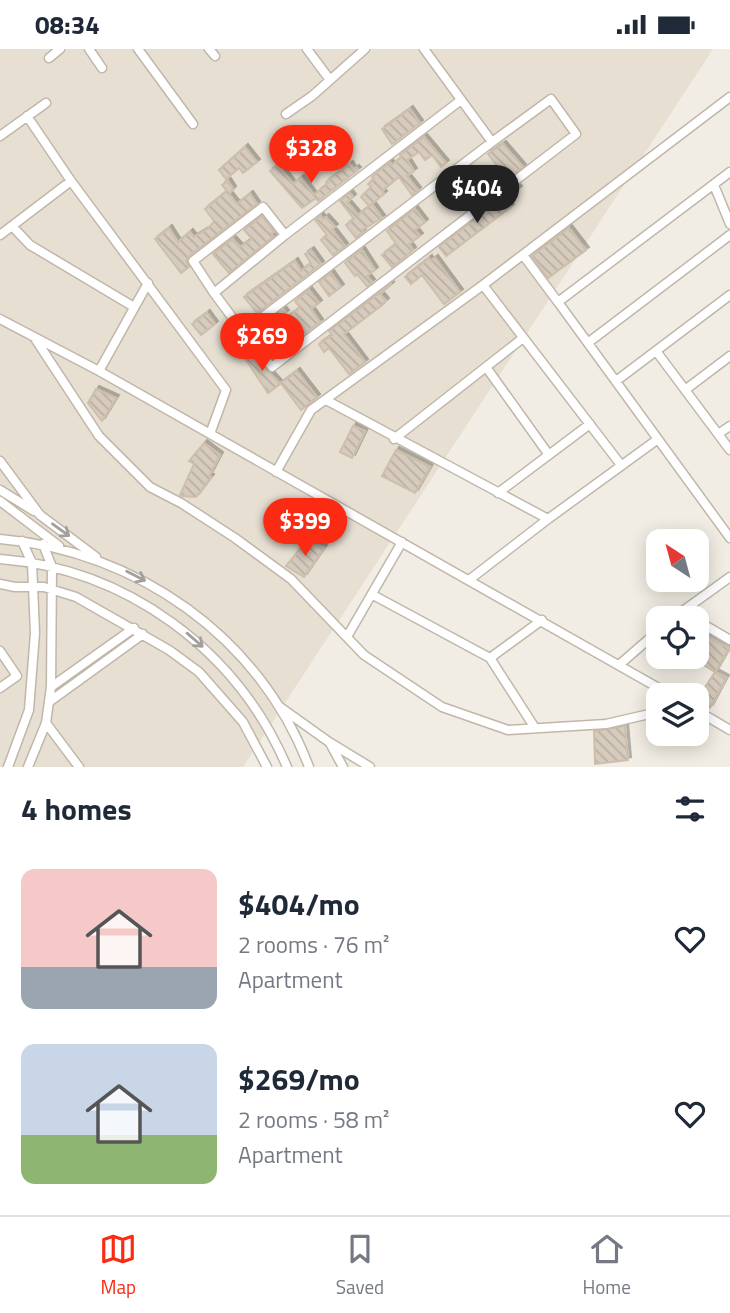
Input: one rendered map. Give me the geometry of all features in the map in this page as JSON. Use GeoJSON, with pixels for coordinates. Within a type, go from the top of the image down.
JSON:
{"type":"FeatureCollection","features":[{"type":"Feature","properties":{"kind":"street"},"geometry":{"type":"LineString","coordinates":[[49,58],[60,49]]}},
{"type":"Feature","properties":{"kind":"street"},"geometry":{"type":"LineString","coordinates":[[89,49],[102,68]]}},
{"type":"Feature","properties":{"kind":"street"},"geometry":{"type":"LineString","coordinates":[[138,49],[193,124]]}},
{"type":"Feature","properties":{"kind":"street"},"geometry":{"type":"LineString","coordinates":[[307,49],[330,81]]}},
{"type":"Feature","properties":{"kind":"street"},"geometry":{"type":"LineString","coordinates":[[286,114],[330,81],[365,49]]}},
{"type":"Feature","properties":{"kind":"street"},"geometry":{"type":"LineString","coordinates":[[424,49],[492,142]]}},
{"type":"Feature","properties":{"kind":"street"},"geometry":{"type":"LineString","coordinates":[[276,472],[311,410],[483,285],[730,97]]}},
{"type":"Feature","properties":{"kind":"street"},"geometry":{"type":"LineString","coordinates":[[243,332],[551,99],[576,134],[272,367],[243,332],[193,261],[263,207],[285,235]]}},
{"type":"Feature","properties":{"kind":"street"},"geometry":{"type":"LineString","coordinates":[[214,293],[461,100]]}},
{"type":"Feature","properties":{"kind":"street"},"geometry":{"type":"LineString","coordinates":[[0,136],[46,103]]}},
{"type":"Feature","properties":{"kind":"street"},"geometry":{"type":"LineString","coordinates":[[27,116],[71,181],[226,390],[210,434]]}},
{"type":"Feature","properties":{"kind":"street"},"geometry":{"type":"LineString","coordinates":[[558,302],[730,172]]}},
{"type":"Feature","properties":{"kind":"street"},"geometry":{"type":"LineString","coordinates":[[0,235],[71,181]]}},
{"type":"Feature","properties":{"kind":"street"},"geometry":{"type":"LineString","coordinates":[[714,185],[730,224]]}},
{"type":"Feature","properties":{"kind":"street"},"geometry":{"type":"LineString","coordinates":[[12,226],[30,245],[134,307]]}},
{"type":"Feature","properties":{"kind":"street"},"geometry":{"type":"LineString","coordinates":[[589,342],[730,235]]}},
{"type":"Feature","properties":{"kind":"street"},"geometry":{"type":"LineString","coordinates":[[523,254],[730,538]]}},
{"type":"Feature","properties":{"kind":"street"},"geometry":{"type":"LineString","coordinates":[[99,372],[148,283]]}},
{"type":"Feature","properties":{"kind":"street"},"geometry":{"type":"LineString","coordinates":[[483,285],[621,465]]}},
{"type":"Feature","properties":{"kind":"street"},"geometry":{"type":"LineString","coordinates":[[617,381],[730,295]]}},
{"type":"Feature","properties":{"kind":"street"},"geometry":{"type":"LineString","coordinates":[[0,319],[210,434],[650,683]]}},
{"type":"Feature","properties":{"kind":"street"},"geometry":{"type":"LineString","coordinates":[[394,439],[523,338]]}},
{"type":"Feature","properties":{"kind":"street"},"geometry":{"type":"LineString","coordinates":[[36,339],[99,436],[150,487],[192,510],[291,579],[348,635],[364,655],[442,707],[508,730],[606,724],[646,715]]}},
{"type":"Feature","properties":{"kind":"street"},"geometry":{"type":"LineString","coordinates":[[656,351],[730,450]]}},
{"type":"Feature","properties":{"kind":"street"},"geometry":{"type":"LineString","coordinates":[[685,390],[730,356]]}},
{"type":"Feature","properties":{"kind":"street"},"geometry":{"type":"LineString","coordinates":[[485,367],[549,455]]}},
{"type":"Feature","properties":{"kind":"street"},"geometry":{"type":"LineString","coordinates":[[326,400],[394,439],[548,519]]}},
{"type":"Feature","properties":{"kind":"street"},"geometry":{"type":"LineString","coordinates":[[498,493],[590,424]]}},
{"type":"Feature","properties":{"kind":"street"},"geometry":{"type":"LineString","coordinates":[[718,434],[730,426]]}},
{"type":"Feature","properties":{"kind":"street"},"geometry":{"type":"LineString","coordinates":[[469,580],[658,439]]}},
{"type":"Feature","properties":{"kind":"street"},"geometry":{"type":"LineString","coordinates":[[0,461],[40,515]]}},
{"type":"Feature","properties":{"kind":"street"},"geometry":{"type":"LineString","coordinates":[[0,490],[40,515],[103,562]]}},
{"type":"Feature","properties":{"kind":"street"},"geometry":{"type":"LineString","coordinates":[[0,501],[64,549]]}},
{"type":"Feature","properties":{"kind":"street"},"geometry":{"type":"LineString","coordinates":[[0,539],[43,544],[103,562],[142,579],[194,613],[240,655],[278,705],[309,767]]}},
{"type":"Feature","properties":{"kind":"street"},"geometry":{"type":"LineString","coordinates":[[0,763],[6,767],[29,710],[35,632],[32,563],[22,541]]}},
{"type":"Feature","properties":{"kind":"street"},"geometry":{"type":"LineString","coordinates":[[348,635],[402,542]]}},
{"type":"Feature","properties":{"kind":"street"},"geometry":{"type":"LineString","coordinates":[[28,767],[46,723],[51,687],[52,567],[43,544]]}},
{"type":"Feature","properties":{"kind":"street"},"geometry":{"type":"LineString","coordinates":[[0,559],[52,567],[92,579],[129,595],[165,616],[198,642],[227,671],[274,738],[287,767]]}},
{"type":"Feature","properties":{"kind":"street"},"geometry":{"type":"LineString","coordinates":[[690,606],[730,577]]}},
{"type":"Feature","properties":{"kind":"street"},"geometry":{"type":"LineString","coordinates":[[0,584],[44,587],[76,597],[134,628],[200,672],[243,722],[267,767]]}},
{"type":"Feature","properties":{"kind":"street"},"geometry":{"type":"LineString","coordinates":[[373,595],[490,658],[535,728]]}},
{"type":"Feature","properties":{"kind":"street"},"geometry":{"type":"LineString","coordinates":[[490,658],[541,620]]}},
{"type":"Feature","properties":{"kind":"street"},"geometry":{"type":"LineString","coordinates":[[51,687],[134,628]]}},
{"type":"Feature","properties":{"kind":"street"},"geometry":{"type":"LineString","coordinates":[[709,628],[730,640]]}},
{"type":"Feature","properties":{"kind":"street"},"geometry":{"type":"LineString","coordinates":[[49,702],[142,633]]}},
{"type":"Feature","properties":{"kind":"street"},"geometry":{"type":"LineString","coordinates":[[619,665],[646,641]]}},
{"type":"Feature","properties":{"kind":"street"},"geometry":{"type":"LineString","coordinates":[[0,651],[18,675],[0,688]]}},
{"type":"Feature","properties":{"kind":"street"},"geometry":{"type":"LineString","coordinates":[[278,705],[329,742],[370,767]]}},
{"type":"Feature","properties":{"kind":"street"},"geometry":{"type":"LineString","coordinates":[[709,718],[730,730]]}},
{"type":"Feature","properties":{"kind":"street"},"geometry":{"type":"LineString","coordinates":[[46,723],[79,767]]}},
{"type":"Feature","properties":{"kind":"street"},"geometry":{"type":"LineString","coordinates":[[329,742],[343,767]]}},
{"type":"Feature","properties":{"kind":"shaded area"},"geometry":{"type":"Polygon","coordinates":[[[0,49],[713,49],[243,767],[0,767],[0,49]]]}},
{"type":"Feature","properties":{"kind":"building"},"geometry":{"type":"Polygon","coordinates":[[[410,109],[420,123],[392,144],[382,129],[410,109]]]}},
{"type":"Feature","properties":{"kind":"building"},"geometry":{"type":"Polygon","coordinates":[[[424,137],[446,163],[441,167],[432,155],[425,160],[419,152],[407,160],[414,171],[407,176],[418,190],[412,195],[399,177],[369,206],[361,197],[371,187],[368,184],[374,179],[372,177],[390,162],[392,165],[402,157],[400,155],[424,137]]]}},
{"type":"Feature","properties":{"kind":"building"},"geometry":{"type":"Polygon","coordinates":[[[503,144],[523,167],[489,193],[477,177],[484,171],[487,175],[498,167],[488,154],[503,144]]]}},
{"type":"Feature","properties":{"kind":"building"},"geometry":{"type":"Polygon","coordinates":[[[245,147],[257,162],[243,173],[239,168],[226,179],[219,170],[245,147]]]}},
{"type":"Feature","properties":{"kind":"building"},"geometry":{"type":"Polygon","coordinates":[[[350,164],[354,170],[358,170],[318,201],[316,198],[302,208],[270,171],[278,165],[293,184],[301,178],[314,195],[350,164]]]}},
{"type":"Feature","properties":{"kind":"building"},"geometry":{"type":"Polygon","coordinates":[[[228,181],[233,189],[229,194],[237,204],[250,194],[257,204],[189,256],[186,261],[189,267],[181,273],[155,239],[169,228],[178,242],[190,232],[194,237],[209,228],[214,221],[205,209],[227,191],[222,185],[228,181]]]}},
{"type":"Feature","properties":{"kind":"building"},"geometry":{"type":"Polygon","coordinates":[[[517,187],[519,189],[505,200],[511,207],[446,256],[439,247],[517,187]]]}},
{"type":"Feature","properties":{"kind":"building"},"geometry":{"type":"Polygon","coordinates":[[[350,193],[353,197],[347,202],[358,215],[372,204],[382,218],[362,230],[356,238],[346,225],[354,219],[340,201],[350,193]]]}},
{"type":"Feature","properties":{"kind":"building"},"geometry":{"type":"Polygon","coordinates":[[[415,209],[425,222],[415,230],[420,236],[409,244],[413,250],[392,267],[382,255],[396,244],[387,231],[415,209]]]}},
{"type":"Feature","properties":{"kind":"building"},"geometry":{"type":"Polygon","coordinates":[[[262,216],[274,232],[271,234],[273,237],[229,273],[213,254],[233,239],[240,247],[252,239],[244,230],[262,216]]]}},
{"type":"Feature","properties":{"kind":"building"},"geometry":{"type":"Polygon","coordinates":[[[321,216],[323,219],[326,217],[335,227],[332,229],[345,246],[333,255],[321,240],[327,235],[315,220],[321,216]]]}},
{"type":"Feature","properties":{"kind":"building"},"geometry":{"type":"Polygon","coordinates":[[[569,228],[586,250],[548,278],[532,256],[569,228]]]}},
{"type":"Feature","properties":{"kind":"building"},"geometry":{"type":"Polygon","coordinates":[[[311,250],[321,264],[257,313],[244,297],[295,261],[301,271],[311,263],[305,254],[311,250]]]}},
{"type":"Feature","properties":{"kind":"building"},"geometry":{"type":"Polygon","coordinates":[[[362,250],[375,270],[367,276],[372,282],[367,286],[345,263],[362,250]]]}},
{"type":"Feature","properties":{"kind":"building"},"geometry":{"type":"Polygon","coordinates":[[[429,258],[431,261],[435,258],[460,292],[444,304],[422,275],[411,284],[405,277],[429,258]]]}},
{"type":"Feature","properties":{"kind":"building"},"geometry":{"type":"Polygon","coordinates":[[[331,273],[341,287],[329,296],[319,282],[331,273]]]}},
{"type":"Feature","properties":{"kind":"building"},"geometry":{"type":"Polygon","coordinates":[[[392,284],[380,294],[386,301],[344,334],[365,362],[349,374],[329,348],[324,352],[319,344],[332,335],[329,331],[392,284]]]}},
{"type":"Feature","properties":{"kind":"building"},"geometry":{"type":"Polygon","coordinates":[[[309,290],[319,303],[311,309],[320,322],[300,337],[286,318],[300,308],[295,301],[309,290]]]}},
{"type":"Feature","properties":{"kind":"building"},"geometry":{"type":"Polygon","coordinates":[[[283,309],[286,313],[275,321],[291,344],[272,357],[253,334],[283,309]]]}},
{"type":"Feature","properties":{"kind":"building"},"geometry":{"type":"Polygon","coordinates":[[[207,313],[215,324],[201,335],[192,324],[207,313]]]}},
{"type":"Feature","properties":{"kind":"building"},"geometry":{"type":"Polygon","coordinates":[[[251,352],[280,384],[268,393],[244,357],[251,352]]]}},
{"type":"Feature","properties":{"kind":"building"},"geometry":{"type":"Polygon","coordinates":[[[297,371],[317,397],[301,410],[281,383],[297,371]]]}},
{"type":"Feature","properties":{"kind":"building"},"geometry":{"type":"Polygon","coordinates":[[[96,389],[116,398],[102,421],[88,403],[96,389]]]}},
{"type":"Feature","properties":{"kind":"building"},"geometry":{"type":"Polygon","coordinates":[[[353,426],[365,431],[352,458],[340,452],[353,426]]]}},
{"type":"Feature","properties":{"kind":"building"},"geometry":{"type":"Polygon","coordinates":[[[204,443],[220,455],[209,476],[211,477],[196,497],[182,496],[180,495],[194,464],[189,461],[204,443]]]}},
{"type":"Feature","properties":{"kind":"building"},"geometry":{"type":"Polygon","coordinates":[[[396,450],[430,467],[415,493],[382,476],[396,450]]]}},
{"type":"Feature","properties":{"kind":"building"},"geometry":{"type":"Polygon","coordinates":[[[307,540],[324,548],[304,577],[286,566],[307,540]]]}},
{"type":"Feature","properties":{"kind":"building"},"geometry":{"type":"Polygon","coordinates":[[[709,638],[729,648],[715,672],[709,668],[709,638]]]}},
{"type":"Feature","properties":{"kind":"building"},"geometry":{"type":"Polygon","coordinates":[[[715,672],[726,678],[710,708],[709,683],[715,672]]]}},
{"type":"Feature","properties":{"kind":"building"},"geometry":{"type":"Polygon","coordinates":[[[625,726],[628,760],[595,764],[594,731],[625,726]]]}}]}
